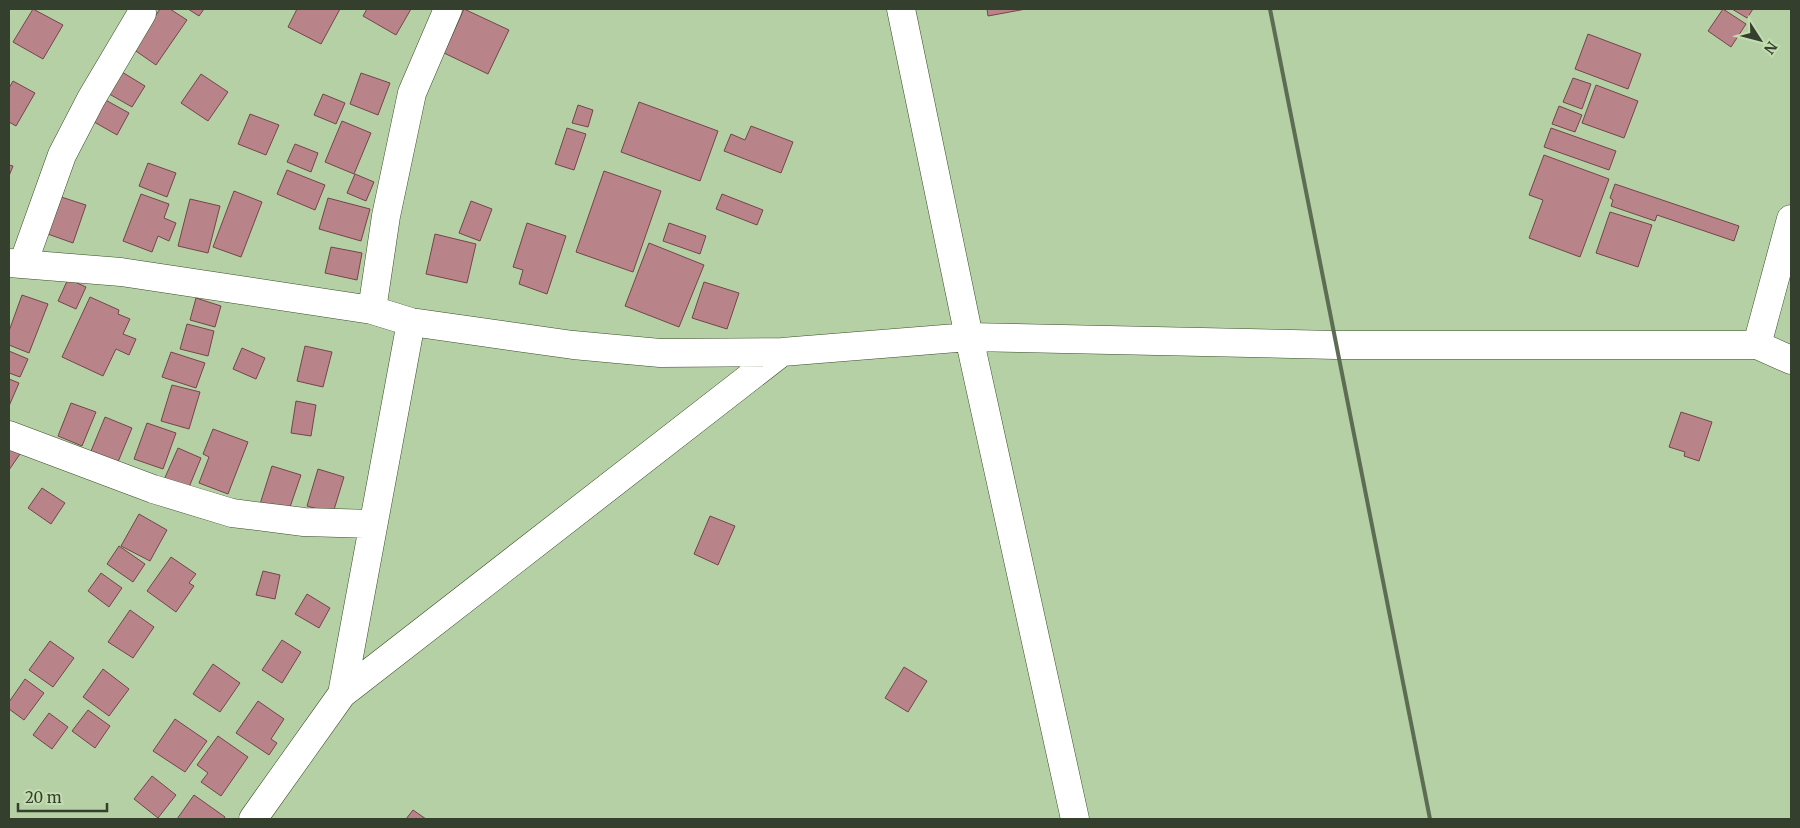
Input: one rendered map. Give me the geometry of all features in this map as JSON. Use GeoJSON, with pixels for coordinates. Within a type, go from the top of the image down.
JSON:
{"type":"FeatureCollection","features":[{"type":"Feature","properties":{"kind":"street"},"geometry":{"type":"LineString","coordinates":[[372,310],[386,216],[412,93],[448,9]]}},
{"type":"Feature","properties":{"kind":"street"},"geometry":{"type":"LineString","coordinates":[[901,9],[969,338],[1075,819]]}},
{"type":"Feature","properties":{"kind":"street"},"geometry":{"type":"LineString","coordinates":[[142,13],[91,99],[62,155],[16,264],[121,272],[372,310],[410,322],[573,345],[650,352],[782,352],[969,338],[1336,345],[1757,345],[1791,360]]}},
{"type":"Feature","properties":{"kind":"street"},"geometry":{"type":"LineString","coordinates":[[1757,345],[1791,218]]}},
{"type":"Feature","properties":{"kind":"street"},"geometry":{"type":"LineString","coordinates":[[342,694],[410,322]]}},
{"type":"Feature","properties":{"kind":"street"},"geometry":{"type":"LineString","coordinates":[[253,819],[342,694],[782,352]]}},
{"type":"Feature","properties":{"kind":"street"},"geometry":{"type":"LineString","coordinates":[[9,435],[153,489],[232,513],[304,522],[373,524]]}},
{"type":"Feature","properties":{"kind":"building"},"geometry":{"type":"Polygon","coordinates":[[[33,9],[63,25],[43,59],[13,42],[33,9]]]}},
{"type":"Feature","properties":{"kind":"building"},"geometry":{"type":"Polygon","coordinates":[[[160,9],[170,9],[187,20],[156,65],[133,49],[160,9]]]}},
{"type":"Feature","properties":{"kind":"building"},"geometry":{"type":"Polygon","coordinates":[[[188,9],[204,9],[199,16],[188,9]]]}},
{"type":"Feature","properties":{"kind":"building"},"geometry":{"type":"Polygon","coordinates":[[[297,9],[340,9],[321,44],[288,27],[297,9]]]}},
{"type":"Feature","properties":{"kind":"building"},"geometry":{"type":"Polygon","coordinates":[[[367,9],[411,9],[396,35],[363,16],[367,9]]]}},
{"type":"Feature","properties":{"kind":"building"},"geometry":{"type":"Polygon","coordinates":[[[464,9],[509,30],[488,74],[444,53],[464,9]]]}},
{"type":"Feature","properties":{"kind":"building"},"geometry":{"type":"Polygon","coordinates":[[[987,9],[1026,9],[988,16],[987,9]]]}},
{"type":"Feature","properties":{"kind":"building"},"geometry":{"type":"Polygon","coordinates":[[[1723,9],[1746,24],[1731,47],[1708,31],[1723,9]]]}},
{"type":"Feature","properties":{"kind":"building"},"geometry":{"type":"Polygon","coordinates":[[[1732,9],[1753,9],[1747,18],[1732,9]]]}},
{"type":"Feature","properties":{"kind":"building"},"geometry":{"type":"Polygon","coordinates":[[[1588,34],[1641,54],[1628,89],[1575,69],[1588,34]]]}},
{"type":"Feature","properties":{"kind":"building"},"geometry":{"type":"Polygon","coordinates":[[[117,69],[145,86],[132,107],[104,91],[117,69]]]}},
{"type":"Feature","properties":{"kind":"building"},"geometry":{"type":"Polygon","coordinates":[[[361,73],[390,83],[378,115],[350,104],[361,73]]]}},
{"type":"Feature","properties":{"kind":"building"},"geometry":{"type":"Polygon","coordinates":[[[201,74],[228,92],[208,121],[181,103],[201,74]]]}},
{"type":"Feature","properties":{"kind":"building"},"geometry":{"type":"Polygon","coordinates":[[[1573,78],[1591,84],[1582,109],[1563,102],[1573,78]]]}},
{"type":"Feature","properties":{"kind":"building"},"geometry":{"type":"Polygon","coordinates":[[[13,81],[35,93],[16,126],[9,122],[9,88],[13,81]]]}},
{"type":"Feature","properties":{"kind":"building"},"geometry":{"type":"Polygon","coordinates":[[[1596,85],[1638,101],[1624,138],[1582,123],[1596,85]]]}},
{"type":"Feature","properties":{"kind":"building"},"geometry":{"type":"Polygon","coordinates":[[[323,94],[345,103],[336,124],[314,115],[323,94]]]}},
{"type":"Feature","properties":{"kind":"building"},"geometry":{"type":"Polygon","coordinates":[[[102,98],[129,113],[117,135],[89,119],[102,98]]]}},
{"type":"Feature","properties":{"kind":"building"},"geometry":{"type":"Polygon","coordinates":[[[639,102],[718,131],[700,181],[621,152],[639,102]]]}},
{"type":"Feature","properties":{"kind":"building"},"geometry":{"type":"Polygon","coordinates":[[[578,105],[593,110],[588,127],[572,123],[578,105]]]}},
{"type":"Feature","properties":{"kind":"building"},"geometry":{"type":"Polygon","coordinates":[[[1559,106],[1582,115],[1575,132],[1552,124],[1559,106]]]}},
{"type":"Feature","properties":{"kind":"building"},"geometry":{"type":"Polygon","coordinates":[[[250,114],[279,125],[266,155],[238,144],[250,114]]]}},
{"type":"Feature","properties":{"kind":"building"},"geometry":{"type":"Polygon","coordinates":[[[342,121],[371,133],[354,174],[325,162],[342,121]]]}},
{"type":"Feature","properties":{"kind":"building"},"geometry":{"type":"Polygon","coordinates":[[[751,126],[793,142],[781,173],[724,151],[731,134],[745,140],[751,126]]]}},
{"type":"Feature","properties":{"kind":"building"},"geometry":{"type":"Polygon","coordinates":[[[567,128],[586,134],[574,170],[555,164],[567,128]]]}},
{"type":"Feature","properties":{"kind":"building"},"geometry":{"type":"Polygon","coordinates":[[[1551,128],[1616,151],[1609,170],[1544,147],[1551,128]]]}},
{"type":"Feature","properties":{"kind":"building"},"geometry":{"type":"Polygon","coordinates":[[[295,144],[318,153],[311,172],[287,162],[295,144]]]}},
{"type":"Feature","properties":{"kind":"building"},"geometry":{"type":"Polygon","coordinates":[[[1544,155],[1609,179],[1580,257],[1529,238],[1543,200],[1529,195],[1544,155]]]}},
{"type":"Feature","properties":{"kind":"building"},"geometry":{"type":"Polygon","coordinates":[[[148,163],[176,173],[167,197],[139,186],[148,163]]]}},
{"type":"Feature","properties":{"kind":"building"},"geometry":{"type":"Polygon","coordinates":[[[9,165],[13,166],[9,176],[9,165]]]}},
{"type":"Feature","properties":{"kind":"building"},"geometry":{"type":"Polygon","coordinates":[[[287,170],[325,185],[315,210],[277,194],[287,170]]]}},
{"type":"Feature","properties":{"kind":"building"},"geometry":{"type":"Polygon","coordinates":[[[604,171],[661,191],[633,272],[576,252],[604,171]]]}},
{"type":"Feature","properties":{"kind":"building"},"geometry":{"type":"Polygon","coordinates":[[[355,174],[374,182],[366,201],[347,193],[355,174]]]}},
{"type":"Feature","properties":{"kind":"building"},"geometry":{"type":"Polygon","coordinates":[[[1615,184],[1739,226],[1734,241],[1657,215],[1655,221],[1611,206],[1613,200],[1610,198],[1615,184]]]}},
{"type":"Feature","properties":{"kind":"building"},"geometry":{"type":"Polygon","coordinates":[[[234,191],[262,202],[241,257],[213,247],[234,191]]]}},
{"type":"Feature","properties":{"kind":"building"},"geometry":{"type":"Polygon","coordinates":[[[141,194],[169,204],[164,218],[176,223],[169,241],[158,236],[152,252],[123,241],[141,194]]]}},
{"type":"Feature","properties":{"kind":"building"},"geometry":{"type":"Polygon","coordinates":[[[722,194],[763,210],[757,225],[716,209],[722,194]]]}},
{"type":"Feature","properties":{"kind":"building"},"geometry":{"type":"Polygon","coordinates":[[[58,196],[86,205],[73,243],[45,233],[58,196]]]}},
{"type":"Feature","properties":{"kind":"building"},"geometry":{"type":"Polygon","coordinates":[[[328,198],[370,209],[361,241],[319,229],[328,198]]]}},
{"type":"Feature","properties":{"kind":"building"},"geometry":{"type":"Polygon","coordinates":[[[190,199],[220,206],[208,253],[178,246],[190,199]]]}},
{"type":"Feature","properties":{"kind":"building"},"geometry":{"type":"Polygon","coordinates":[[[471,201],[492,209],[480,241],[459,233],[471,201]]]}},
{"type":"Feature","properties":{"kind":"building"},"geometry":{"type":"Polygon","coordinates":[[[1610,212],[1652,225],[1638,267],[1596,253],[1610,212]]]}},
{"type":"Feature","properties":{"kind":"building"},"geometry":{"type":"Polygon","coordinates":[[[527,223],[566,236],[547,294],[519,284],[523,270],[513,267],[527,223]]]}},
{"type":"Feature","properties":{"kind":"building"},"geometry":{"type":"Polygon","coordinates":[[[669,223],[706,236],[700,254],[663,241],[669,223]]]}},
{"type":"Feature","properties":{"kind":"building"},"geometry":{"type":"Polygon","coordinates":[[[435,234],[476,244],[467,283],[426,274],[435,234]]]}},
{"type":"Feature","properties":{"kind":"building"},"geometry":{"type":"Polygon","coordinates":[[[649,243],[704,265],[679,327],[625,306],[649,243]]]}},
{"type":"Feature","properties":{"kind":"building"},"geometry":{"type":"Polygon","coordinates":[[[331,247],[362,253],[357,280],[325,273],[331,247]]]}},
{"type":"Feature","properties":{"kind":"building"},"geometry":{"type":"Polygon","coordinates":[[[68,279],[86,287],[76,309],[58,301],[68,279]]]}},
{"type":"Feature","properties":{"kind":"building"},"geometry":{"type":"Polygon","coordinates":[[[704,282],[739,293],[727,329],[692,318],[704,282]]]}},
{"type":"Feature","properties":{"kind":"building"},"geometry":{"type":"Polygon","coordinates":[[[22,295],[48,304],[29,353],[9,345],[9,331],[22,295]]]}},
{"type":"Feature","properties":{"kind":"building"},"geometry":{"type":"Polygon","coordinates":[[[90,297],[119,310],[118,314],[130,319],[123,334],[136,339],[129,355],[116,349],[103,376],[62,357],[90,297]]]}},
{"type":"Feature","properties":{"kind":"building"},"geometry":{"type":"Polygon","coordinates":[[[196,298],[221,306],[215,327],[190,320],[196,298]]]}},
{"type":"Feature","properties":{"kind":"building"},"geometry":{"type":"Polygon","coordinates":[[[187,324],[214,331],[208,356],[180,349],[187,324]]]}},
{"type":"Feature","properties":{"kind":"building"},"geometry":{"type":"Polygon","coordinates":[[[305,346],[332,352],[323,387],[297,381],[305,346]]]}},
{"type":"Feature","properties":{"kind":"building"},"geometry":{"type":"Polygon","coordinates":[[[242,348],[265,358],[256,379],[233,369],[242,348]]]}},
{"type":"Feature","properties":{"kind":"building"},"geometry":{"type":"Polygon","coordinates":[[[9,351],[28,359],[20,377],[9,373],[9,351]]]}},
{"type":"Feature","properties":{"kind":"building"},"geometry":{"type":"Polygon","coordinates":[[[171,352],[205,363],[196,388],[162,377],[171,352]]]}},
{"type":"Feature","properties":{"kind":"building"},"geometry":{"type":"Polygon","coordinates":[[[9,379],[19,383],[9,406],[9,379]]]}},
{"type":"Feature","properties":{"kind":"building"},"geometry":{"type":"Polygon","coordinates":[[[172,385],[200,392],[189,429],[161,421],[172,385]]]}},
{"type":"Feature","properties":{"kind":"building"},"geometry":{"type":"Polygon","coordinates":[[[296,401],[316,405],[311,436],[291,433],[296,401]]]}},
{"type":"Feature","properties":{"kind":"building"},"geometry":{"type":"Polygon","coordinates":[[[71,403],[96,412],[82,446],[58,436],[71,403]]]}},
{"type":"Feature","properties":{"kind":"building"},"geometry":{"type":"Polygon","coordinates":[[[1681,412],[1712,422],[1699,461],[1684,456],[1685,452],[1669,447],[1681,412]]]}},
{"type":"Feature","properties":{"kind":"building"},"geometry":{"type":"Polygon","coordinates":[[[105,417],[132,428],[118,462],[91,451],[105,417]]]}},
{"type":"Feature","properties":{"kind":"building"},"geometry":{"type":"Polygon","coordinates":[[[147,423],[176,433],[163,469],[134,459],[147,423]]]}},
{"type":"Feature","properties":{"kind":"building"},"geometry":{"type":"Polygon","coordinates":[[[213,429],[248,442],[228,494],[199,483],[209,457],[203,454],[213,429]]]}},
{"type":"Feature","properties":{"kind":"building"},"geometry":{"type":"Polygon","coordinates":[[[9,446],[20,454],[9,470],[9,446]]]}},
{"type":"Feature","properties":{"kind":"building"},"geometry":{"type":"Polygon","coordinates":[[[178,448],[201,458],[187,492],[163,482],[178,448]]]}},
{"type":"Feature","properties":{"kind":"building"},"geometry":{"type":"Polygon","coordinates":[[[272,466],[301,475],[288,513],[260,504],[272,466]]]}},
{"type":"Feature","properties":{"kind":"building"},"geometry":{"type":"Polygon","coordinates":[[[318,469],[344,477],[333,513],[307,506],[318,469]]]}},
{"type":"Feature","properties":{"kind":"building"},"geometry":{"type":"Polygon","coordinates":[[[42,488],[65,503],[51,524],[28,508],[42,488]]]}},
{"type":"Feature","properties":{"kind":"building"},"geometry":{"type":"Polygon","coordinates":[[[139,514],[167,530],[150,561],[121,546],[139,514]]]}},
{"type":"Feature","properties":{"kind":"building"},"geometry":{"type":"Polygon","coordinates":[[[710,516],[735,526],[718,565],[694,554],[710,516]]]}},
{"type":"Feature","properties":{"kind":"building"},"geometry":{"type":"Polygon","coordinates":[[[119,546],[145,564],[133,582],[107,564],[119,546]]]}},
{"type":"Feature","properties":{"kind":"building"},"geometry":{"type":"Polygon","coordinates":[[[171,557],[196,574],[189,583],[194,586],[176,612],[147,591],[171,557]]]}},
{"type":"Feature","properties":{"kind":"building"},"geometry":{"type":"Polygon","coordinates":[[[263,571],[280,575],[275,599],[256,595],[263,571]]]}},
{"type":"Feature","properties":{"kind":"building"},"geometry":{"type":"Polygon","coordinates":[[[101,573],[122,588],[109,607],[88,591],[101,573]]]}},
{"type":"Feature","properties":{"kind":"building"},"geometry":{"type":"Polygon","coordinates":[[[307,594],[330,608],[319,628],[295,614],[307,594]]]}},
{"type":"Feature","properties":{"kind":"building"},"geometry":{"type":"Polygon","coordinates":[[[130,610],[154,627],[133,658],[108,642],[130,610]]]}},
{"type":"Feature","properties":{"kind":"building"},"geometry":{"type":"Polygon","coordinates":[[[282,640],[301,652],[282,683],[262,670],[282,640]]]}},
{"type":"Feature","properties":{"kind":"building"},"geometry":{"type":"Polygon","coordinates":[[[50,641],[74,658],[53,687],[29,670],[50,641]]]}},
{"type":"Feature","properties":{"kind":"building"},"geometry":{"type":"Polygon","coordinates":[[[213,664],[240,683],[220,712],[193,694],[213,664]]]}},
{"type":"Feature","properties":{"kind":"building"},"geometry":{"type":"Polygon","coordinates":[[[904,667],[927,681],[908,712],[885,698],[904,667]]]}},
{"type":"Feature","properties":{"kind":"building"},"geometry":{"type":"Polygon","coordinates":[[[103,669],[129,689],[109,716],[83,697],[103,669]]]}},
{"type":"Feature","properties":{"kind":"building"},"geometry":{"type":"Polygon","coordinates":[[[25,679],[44,693],[24,720],[9,709],[9,702],[25,679]]]}},
{"type":"Feature","properties":{"kind":"building"},"geometry":{"type":"Polygon","coordinates":[[[258,701],[284,719],[271,739],[277,743],[269,755],[236,733],[258,701]]]}},
{"type":"Feature","properties":{"kind":"building"},"geometry":{"type":"Polygon","coordinates":[[[88,710],[110,726],[95,748],[72,731],[88,710]]]}},
{"type":"Feature","properties":{"kind":"building"},"geometry":{"type":"Polygon","coordinates":[[[49,713],[68,727],[52,749],[33,735],[49,713]]]}},
{"type":"Feature","properties":{"kind":"building"},"geometry":{"type":"Polygon","coordinates":[[[175,719],[207,741],[185,772],[153,751],[175,719]]]}},
{"type":"Feature","properties":{"kind":"building"},"geometry":{"type":"Polygon","coordinates":[[[218,736],[248,757],[221,796],[201,782],[208,773],[197,765],[218,736]]]}},
{"type":"Feature","properties":{"kind":"building"},"geometry":{"type":"Polygon","coordinates":[[[152,776],[176,795],[158,818],[134,799],[152,776]]]}},
{"type":"Feature","properties":{"kind":"building"},"geometry":{"type":"Polygon","coordinates":[[[194,795],[225,817],[224,819],[177,819],[194,795]]]}},
{"type":"Feature","properties":{"kind":"building"},"geometry":{"type":"Polygon","coordinates":[[[413,810],[426,819],[406,819],[413,810]]]}},
{"type":"Feature","properties":{"kind":"railway"},"geometry":{"type":"LineString","coordinates":[[1270,9],[1430,819]]}}]}
